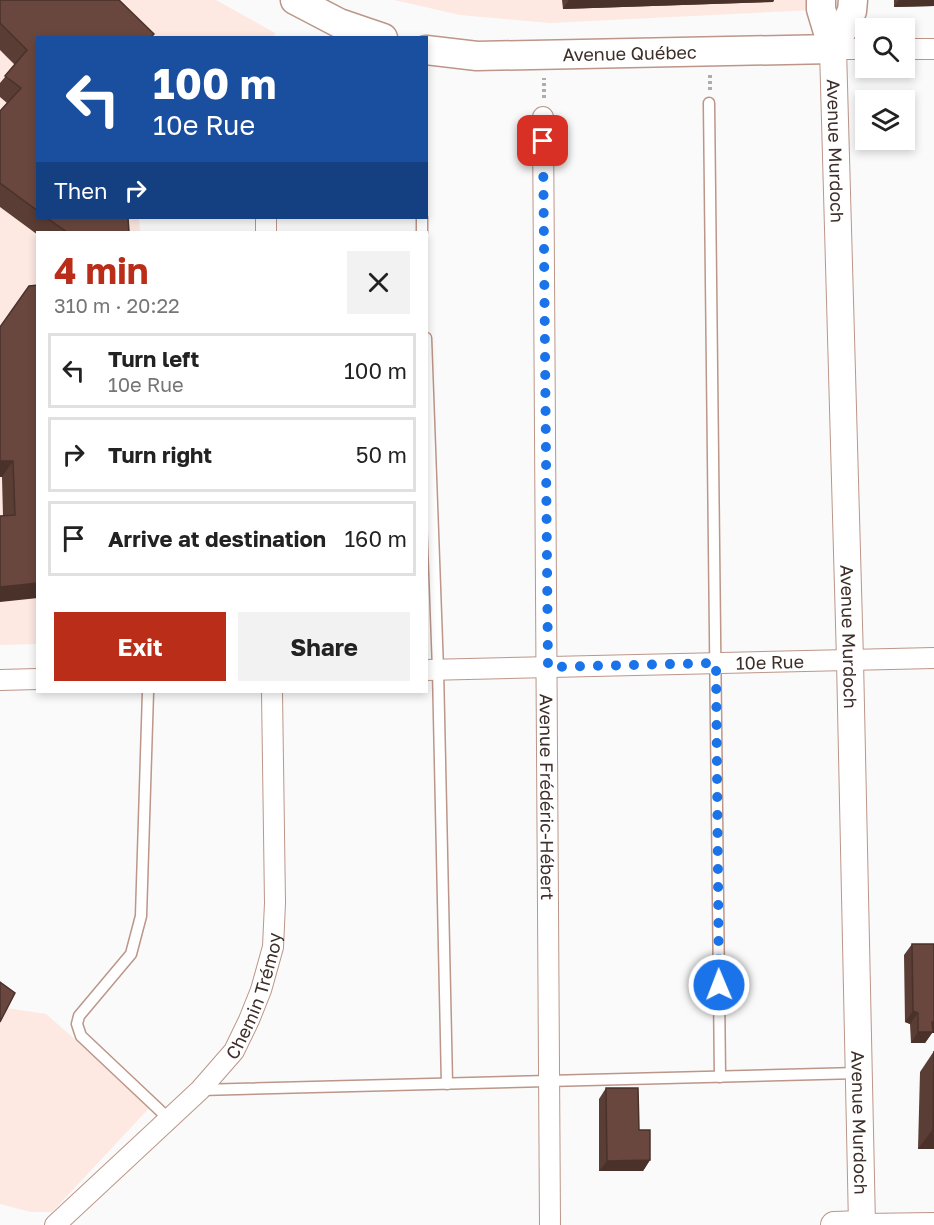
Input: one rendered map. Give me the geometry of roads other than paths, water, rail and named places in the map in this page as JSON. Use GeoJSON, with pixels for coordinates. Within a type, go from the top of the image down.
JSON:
{"type":"FeatureCollection","features":[{"type":"Feature","properties":{"kind":"main road"},"geometry":{"type":"LineString","coordinates":[[295,0],[339,23],[377,36]]}},
{"type":"Feature","properties":{"kind":"main road","name":"Avenue Murdoch"},"geometry":{"type":"LineString","coordinates":[[821,0],[821,9],[833,49]]}},
{"type":"Feature","properties":{"kind":"main road","name":"Avenue Murdoch"},"geometry":{"type":"LineString","coordinates":[[833,49],[852,11],[853,0]]}},
{"type":"Feature","properties":{"kind":"main road","name":"Avenue Québec"},"geometry":{"type":"LineString","coordinates":[[428,50],[477,56],[833,49]]}},
{"type":"Feature","properties":{"kind":"street"},"geometry":{"type":"LineString","coordinates":[[833,49],[855,49]]}},
{"type":"Feature","properties":{"kind":"street","name":"Avenue Murdoch"},"geometry":{"type":"LineString","coordinates":[[833,49],[850,660],[862,1225]]}},
{"type":"Feature","properties":{"kind":"street"},"geometry":{"type":"LineString","coordinates":[[915,49],[934,49]]}},
{"type":"Feature","properties":{"kind":"street","name":"Avenue Frédéric-Hébert"},"geometry":{"type":"LineString","coordinates":[[543,117],[550,1225]]}},
{"type":"Feature","properties":{"kind":"street","name":"10e Rue"},"geometry":{"type":"LineString","coordinates":[[432,670],[934,658]]}},
{"type":"Feature","properties":{"kind":"street"},"geometry":{"type":"LineString","coordinates":[[0,680],[36,679]]}},
{"type":"Feature","properties":{"kind":"street","name":"Chemin Trémoy"},"geometry":{"type":"LineString","coordinates":[[55,1225],[200,1090],[234,1051],[261,990],[273,947],[275,903],[272,693]]}},
{"type":"Feature","properties":{"kind":"street"},"geometry":{"type":"LineString","coordinates":[[834,1225],[934,1223]]}},
{"type":"Feature","properties":{"kind":"lane"},"geometry":{"type":"LineString","coordinates":[[709,103],[720,1077]]}},
{"type":"Feature","properties":{"kind":"lane"},"geometry":{"type":"LineString","coordinates":[[428,449],[432,670],[447,1084]]}},
{"type":"Feature","properties":{"kind":"lane"},"geometry":{"type":"LineString","coordinates":[[148,693],[141,916],[131,954],[79,1016],[77,1024],[81,1036],[169,1119]]}},
{"type":"Feature","properties":{"kind":"lane"},"geometry":{"type":"LineString","coordinates":[[200,1090],[858,1073]]}}]}
